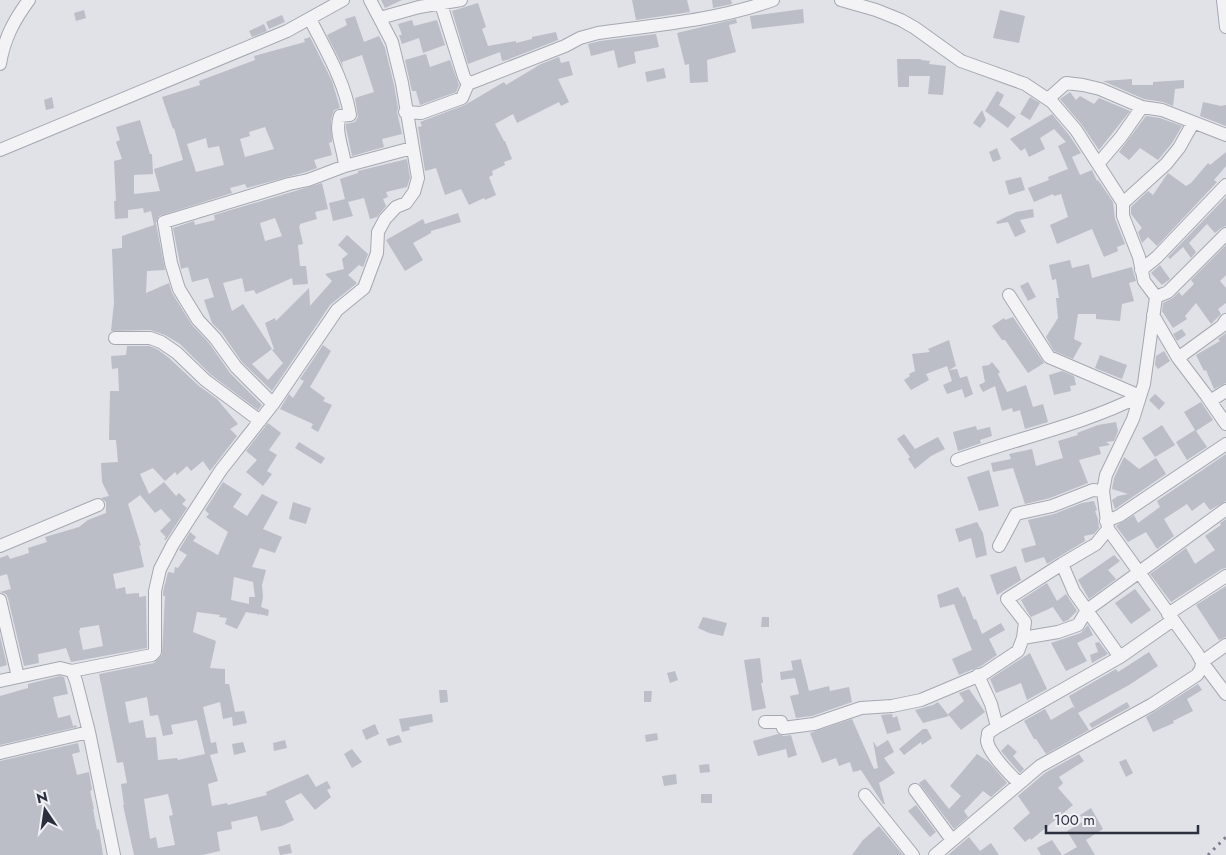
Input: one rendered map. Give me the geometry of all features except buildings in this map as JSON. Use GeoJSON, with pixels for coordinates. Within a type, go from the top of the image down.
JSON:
{"type":"FeatureCollection","features":[{"type":"Feature","properties":{"kind":"street"},"geometry":{"type":"LineString","coordinates":[[0,64],[6,37],[15,19],[29,0]]}},
{"type":"Feature","properties":{"kind":"street"},"geometry":{"type":"LineString","coordinates":[[0,150],[287,31],[343,0]]}},
{"type":"Feature","properties":{"kind":"street"},"geometry":{"type":"LineString","coordinates":[[0,681],[60,668],[72,671],[152,655],[155,652],[155,591],[160,569],[173,544],[221,470],[273,404],[337,310],[364,288],[378,253],[378,232],[385,219],[396,207],[406,203],[414,192],[418,178],[405,112],[402,83],[392,42],[370,0]]}},
{"type":"Feature","properties":{"kind":"street"},"geometry":{"type":"LineString","coordinates":[[380,18],[419,7],[461,0]]}},
{"type":"Feature","properties":{"kind":"street"},"geometry":{"type":"LineString","coordinates":[[405,112],[421,113],[462,98],[468,84],[565,46],[580,38],[598,33],[721,14],[754,7],[773,0]]}},
{"type":"Feature","properties":{"kind":"street"},"geometry":{"type":"LineString","coordinates":[[841,0],[876,10],[901,20],[961,61],[1025,84],[1048,99],[1064,114],[1124,203],[1123,216],[1139,257],[1144,281],[1156,297],[1144,384],[1133,420],[1106,475],[1103,491],[1107,525],[1226,694]]}},
{"type":"Feature","properties":{"kind":"street"},"geometry":{"type":"LineString","coordinates":[[1223,0],[1226,26]]}},
{"type":"Feature","properties":{"kind":"street"},"geometry":{"type":"LineString","coordinates":[[441,4],[464,77],[468,84]]}},
{"type":"Feature","properties":{"kind":"street"},"geometry":{"type":"LineString","coordinates":[[310,19],[343,88],[348,103],[350,116],[340,116],[337,124],[345,166]]}},
{"type":"Feature","properties":{"kind":"street"},"geometry":{"type":"LineString","coordinates":[[1048,99],[1066,83],[1083,85],[1100,89],[1142,107],[1162,110],[1226,135]]}},
{"type":"Feature","properties":{"kind":"street"},"geometry":{"type":"LineString","coordinates":[[1098,164],[1121,137],[1142,107]]}},
{"type":"Feature","properties":{"kind":"street"},"geometry":{"type":"LineString","coordinates":[[1124,203],[1166,164],[1179,148],[1193,123]]}},
{"type":"Feature","properties":{"kind":"street"},"geometry":{"type":"LineString","coordinates":[[273,404],[236,366],[215,338],[198,320],[179,289],[171,263],[164,222],[288,184],[308,180],[345,166],[412,148]]}},
{"type":"Feature","properties":{"kind":"street"},"geometry":{"type":"LineString","coordinates":[[1141,270],[1157,257],[1226,185]]}},
{"type":"Feature","properties":{"kind":"street"},"geometry":{"type":"LineString","coordinates":[[1156,297],[1168,292],[1226,234]]}},
{"type":"Feature","properties":{"kind":"street"},"geometry":{"type":"LineString","coordinates":[[1009,295],[1049,357],[1140,396]]}},
{"type":"Feature","properties":{"kind":"street"},"geometry":{"type":"LineString","coordinates":[[1154,316],[1178,358],[1226,424]]}},
{"type":"Feature","properties":{"kind":"street"},"geometry":{"type":"LineString","coordinates":[[1178,358],[1222,326],[1226,320]]}},
{"type":"Feature","properties":{"kind":"street"},"geometry":{"type":"LineString","coordinates":[[115,338],[150,338],[161,342],[177,353],[205,380],[260,420]]}},
{"type":"Feature","properties":{"kind":"street"},"geometry":{"type":"LineString","coordinates":[[1210,401],[1226,392]]}},
{"type":"Feature","properties":{"kind":"street"},"geometry":{"type":"LineString","coordinates":[[957,460],[998,445],[1019,442],[1118,407],[1140,396]]}},
{"type":"Feature","properties":{"kind":"street"},"geometry":{"type":"LineString","coordinates":[[766,722],[781,722],[783,728],[814,724],[861,708],[892,706],[921,700],[997,666],[1018,651],[1023,638],[1025,622],[1007,599],[1096,544],[1107,525],[1226,444]]}},
{"type":"Feature","properties":{"kind":"street"},"geometry":{"type":"LineString","coordinates":[[999,546],[1016,514],[1052,506],[1093,490],[1103,491]]}},
{"type":"Feature","properties":{"kind":"street"},"geometry":{"type":"LineString","coordinates":[[0,546],[98,504]]}},
{"type":"Feature","properties":{"kind":"street"},"geometry":{"type":"LineString","coordinates":[[1023,638],[1058,632],[1078,625],[1087,610],[1138,571],[1226,509]]}},
{"type":"Feature","properties":{"kind":"street"},"geometry":{"type":"LineString","coordinates":[[1062,564],[1074,592],[1120,657]]}},
{"type":"Feature","properties":{"kind":"street"},"geometry":{"type":"LineString","coordinates":[[1019,783],[1006,770],[987,741],[988,734],[997,727],[1120,657],[1226,576]]}},
{"type":"Feature","properties":{"kind":"street"},"geometry":{"type":"LineString","coordinates":[[0,600],[18,677]]}},
{"type":"Feature","properties":{"kind":"street"},"geometry":{"type":"LineString","coordinates":[[934,855],[1040,766],[1151,705],[1197,675],[1201,669],[1202,662],[1226,645]]}},
{"type":"Feature","properties":{"kind":"street"},"geometry":{"type":"LineString","coordinates":[[72,671],[89,732],[114,855]]}},
{"type":"Feature","properties":{"kind":"street"},"geometry":{"type":"LineString","coordinates":[[978,676],[991,704],[997,727]]}},
{"type":"Feature","properties":{"kind":"street"},"geometry":{"type":"LineString","coordinates":[[0,753],[89,732]]}},
{"type":"Feature","properties":{"kind":"street"},"geometry":{"type":"LineString","coordinates":[[915,790],[952,840]]}},
{"type":"Feature","properties":{"kind":"street"},"geometry":{"type":"LineString","coordinates":[[865,795],[913,855]]}},
{"type":"Feature","properties":{"kind":"railway"},"geometry":{"type":"LineString","coordinates":[[1208,855],[1226,837]]}}]}
